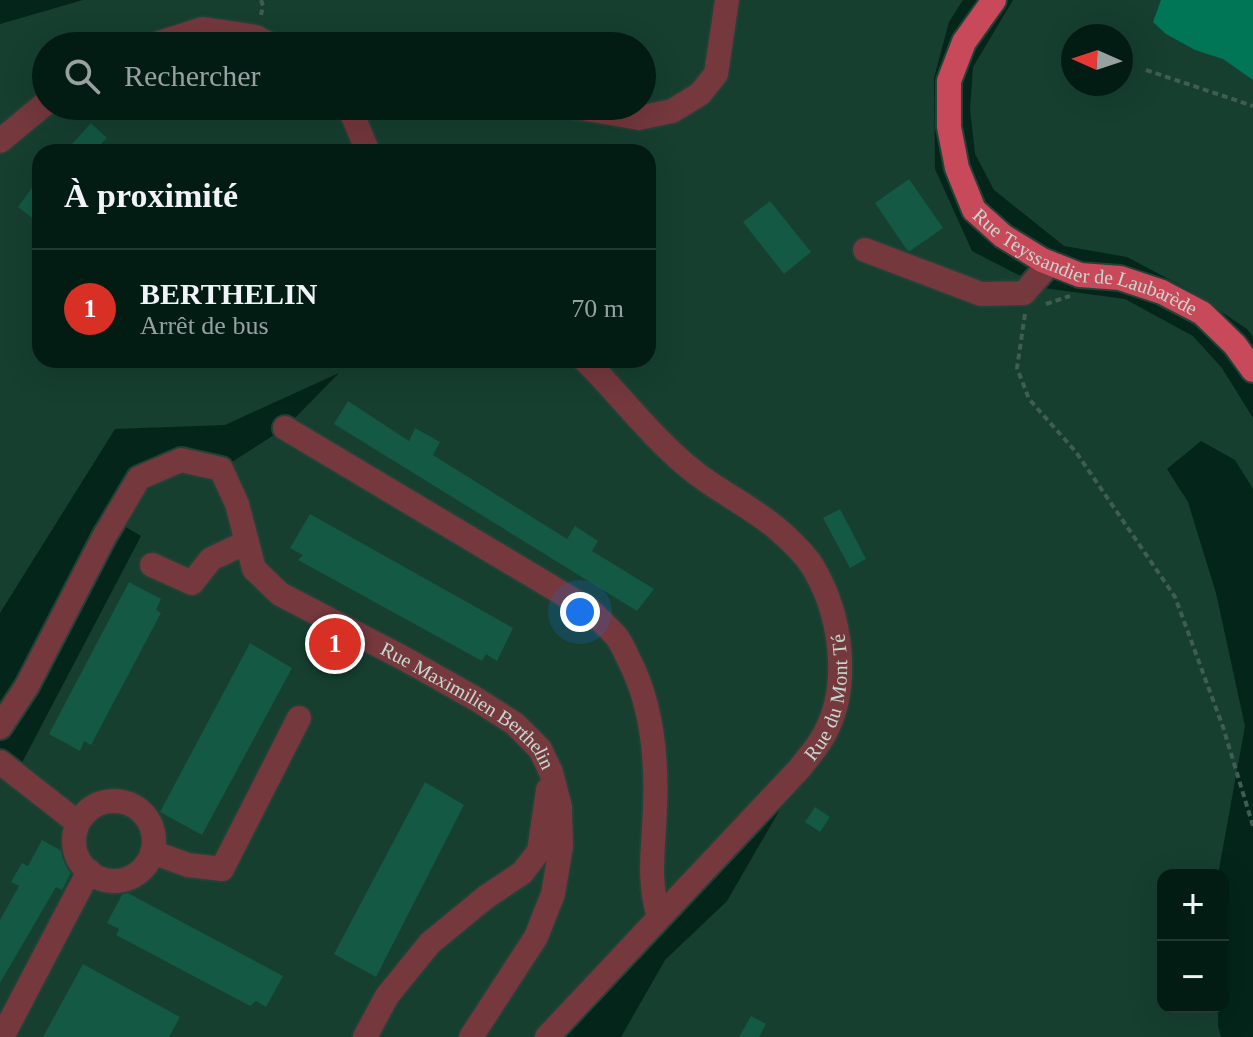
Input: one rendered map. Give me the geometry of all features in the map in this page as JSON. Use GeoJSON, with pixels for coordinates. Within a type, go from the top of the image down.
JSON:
{"type":"FeatureCollection","features":[{"type":"Feature","properties":{"kind":"main road","name":"Rue Teyssandier de Laubarède"},"geometry":{"type":"LineString","coordinates":[[994,0],[964,42],[949,81],[949,127],[957,168],[974,210],[1003,236],[1042,260],[1080,275],[1120,278],[1162,292],[1202,313],[1235,345],[1253,370]]}},
{"type":"Feature","properties":{"kind":"street"},"geometry":{"type":"LineString","coordinates":[[656,114],[672,111],[700,94],[716,74],[727,0]]}},
{"type":"Feature","properties":{"kind":"street"},"geometry":{"type":"LineString","coordinates":[[194,32],[203,29],[223,32]]}},
{"type":"Feature","properties":{"kind":"street"},"geometry":{"type":"LineString","coordinates":[[0,141],[32,115]]}},
{"type":"Feature","properties":{"kind":"street"},"geometry":{"type":"LineString","coordinates":[[355,120],[365,144]]}},
{"type":"Feature","properties":{"kind":"street"},"geometry":{"type":"LineString","coordinates":[[865,250],[981,294],[1024,293],[1050,263]]}},
{"type":"Feature","properties":{"kind":"street","name":"Rue du Mont Té"},"geometry":{"type":"LineString","coordinates":[[547,1037],[800,768],[826,733],[836,704],[840,672],[839,637],[830,601],[813,567],[781,532],[692,470],[592,368]]}},
{"type":"Feature","properties":{"kind":"street"},"geometry":{"type":"LineString","coordinates":[[285,428],[590,610],[618,638],[639,677],[649,714],[655,805],[651,873],[659,917]]}},
{"type":"Feature","properties":{"kind":"street","name":"Rue Maximilien Berthelin"},"geometry":{"type":"LineString","coordinates":[[0,727],[27,686],[104,537],[139,478],[181,460],[221,469],[237,504],[254,569],[280,594],[476,699],[515,724],[540,749],[551,772],[560,807],[561,847],[553,894],[536,937],[471,1037]]}},
{"type":"Feature","properties":{"kind":"street"},"geometry":{"type":"LineString","coordinates":[[152,565],[192,583],[211,559],[247,542]]}},
{"type":"Feature","properties":{"kind":"street"},"geometry":{"type":"LineString","coordinates":[[152,852],[188,865],[222,869],[299,718]]}},
{"type":"Feature","properties":{"kind":"street"},"geometry":{"type":"LineString","coordinates":[[0,762],[78,823]]}},
{"type":"Feature","properties":{"kind":"street"},"geometry":{"type":"LineString","coordinates":[[365,1037],[387,996],[430,943],[486,897],[522,873],[539,851],[551,772]]}},
{"type":"Feature","properties":{"kind":"street"},"geometry":{"type":"LineString","coordinates":[[109,801],[135,806],[151,826],[154,839],[152,852],[147,864],[126,879],[113,881],[100,878],[80,861],[75,849],[78,823],[86,812],[109,801]]}},
{"type":"Feature","properties":{"kind":"street"},"geometry":{"type":"LineString","coordinates":[[2,1037],[89,871]]}},
{"type":"Feature","properties":{"kind":"path"},"geometry":{"type":"LineString","coordinates":[[1146,70],[1253,106]]}},
{"type":"Feature","properties":{"kind":"path"},"geometry":{"type":"LineString","coordinates":[[1041,306],[1071,297],[1050,263]]}},
{"type":"Feature","properties":{"kind":"path"},"geometry":{"type":"LineString","coordinates":[[1025,311],[1017,368],[1029,399],[1076,452],[1175,597],[1223,727],[1253,826]]}},
{"type":"Feature","properties":{"kind":"shaded area"},"geometry":{"type":"Polygon","coordinates":[[[83,0],[963,0],[949,22],[934,78],[935,169],[972,251],[1044,288],[1125,299],[1193,336],[1222,368],[1253,418],[1253,489],[1235,460],[1201,441],[1167,469],[1188,502],[1216,593],[1245,726],[1219,869],[1157,869],[1157,1013],[1218,1013],[1221,1037],[621,1037],[665,960],[727,901],[794,785],[547,1037],[0,1037],[0,762],[16,774],[141,536],[114,520],[139,478],[181,460],[221,469],[285,428],[339,373],[225,425],[115,429],[0,613],[0,24],[83,0]]]}},
{"type":"Feature","properties":{"kind":"shaded area"},"geometry":{"type":"Polygon","coordinates":[[[1013,0],[1253,0],[1253,337],[1247,329],[1187,289],[1127,257],[1064,246],[994,190],[975,154],[970,109],[973,67],[1013,0]]]}},
{"type":"Feature","properties":{"kind":"shaded area"},"geometry":{"type":"Polygon","coordinates":[[[1161,0],[1253,0],[1253,80],[1223,59],[1195,50],[1166,34],[1153,22],[1161,0]]]}},
{"type":"Feature","properties":{"kind":"building"},"geometry":{"type":"Polygon","coordinates":[[[91,123],[107,138],[101,144],[72,144],[91,123]]]}},
{"type":"Feature","properties":{"kind":"building"},"geometry":{"type":"Polygon","coordinates":[[[909,179],[943,228],[910,251],[875,203],[909,179]]]}},
{"type":"Feature","properties":{"kind":"building"},"geometry":{"type":"Polygon","coordinates":[[[32,188],[32,218],[18,207],[32,188]]]}},
{"type":"Feature","properties":{"kind":"building"},"geometry":{"type":"Polygon","coordinates":[[[770,201],[811,252],[784,274],[743,222],[770,201]]]}},
{"type":"Feature","properties":{"kind":"building"},"geometry":{"type":"Polygon","coordinates":[[[348,401],[409,441],[415,428],[440,442],[433,455],[567,539],[575,526],[598,541],[592,551],[654,589],[637,611],[334,424],[348,401]]]}},
{"type":"Feature","properties":{"kind":"building"},"geometry":{"type":"Polygon","coordinates":[[[840,509],[866,559],[850,568],[823,518],[840,509]]]}},
{"type":"Feature","properties":{"kind":"building"},"geometry":{"type":"Polygon","coordinates":[[[310,514],[513,628],[497,661],[486,654],[482,661],[298,560],[303,555],[290,548],[310,514]]]}},
{"type":"Feature","properties":{"kind":"building"},"geometry":{"type":"Polygon","coordinates":[[[129,582],[161,599],[156,610],[161,613],[91,745],[84,741],[80,751],[49,734],[129,582]]]}},
{"type":"Feature","properties":{"kind":"building"},"geometry":{"type":"Polygon","coordinates":[[[250,643],[292,668],[202,835],[160,812],[250,643]]]}},
{"type":"Feature","properties":{"kind":"building"},"geometry":{"type":"Polygon","coordinates":[[[425,782],[464,805],[376,977],[334,954],[425,782]]]}},
{"type":"Feature","properties":{"kind":"building"},"geometry":{"type":"Polygon","coordinates":[[[815,807],[830,817],[820,832],[805,822],[815,807]]]}},
{"type":"Feature","properties":{"kind":"building"},"geometry":{"type":"Polygon","coordinates":[[[42,840],[71,856],[67,865],[73,869],[62,890],[56,887],[0,983],[0,920],[19,886],[11,882],[22,863],[28,866],[42,840]]]}},
{"type":"Feature","properties":{"kind":"building"},"geometry":{"type":"Polygon","coordinates":[[[124,891],[283,976],[266,1007],[256,1001],[250,1006],[116,935],[119,929],[107,923],[124,891]]]}},
{"type":"Feature","properties":{"kind":"building"},"geometry":{"type":"Polygon","coordinates":[[[83,964],[180,1017],[169,1037],[43,1037],[83,964]]]}},
{"type":"Feature","properties":{"kind":"building"},"geometry":{"type":"Polygon","coordinates":[[[751,1016],[766,1024],[759,1037],[739,1037],[751,1016]]]}},
{"type":"Feature","properties":{"kind":"place","name":"BERTHELIN"},"geometry":{"type":"Point","coordinates":[335,644]}}]}
